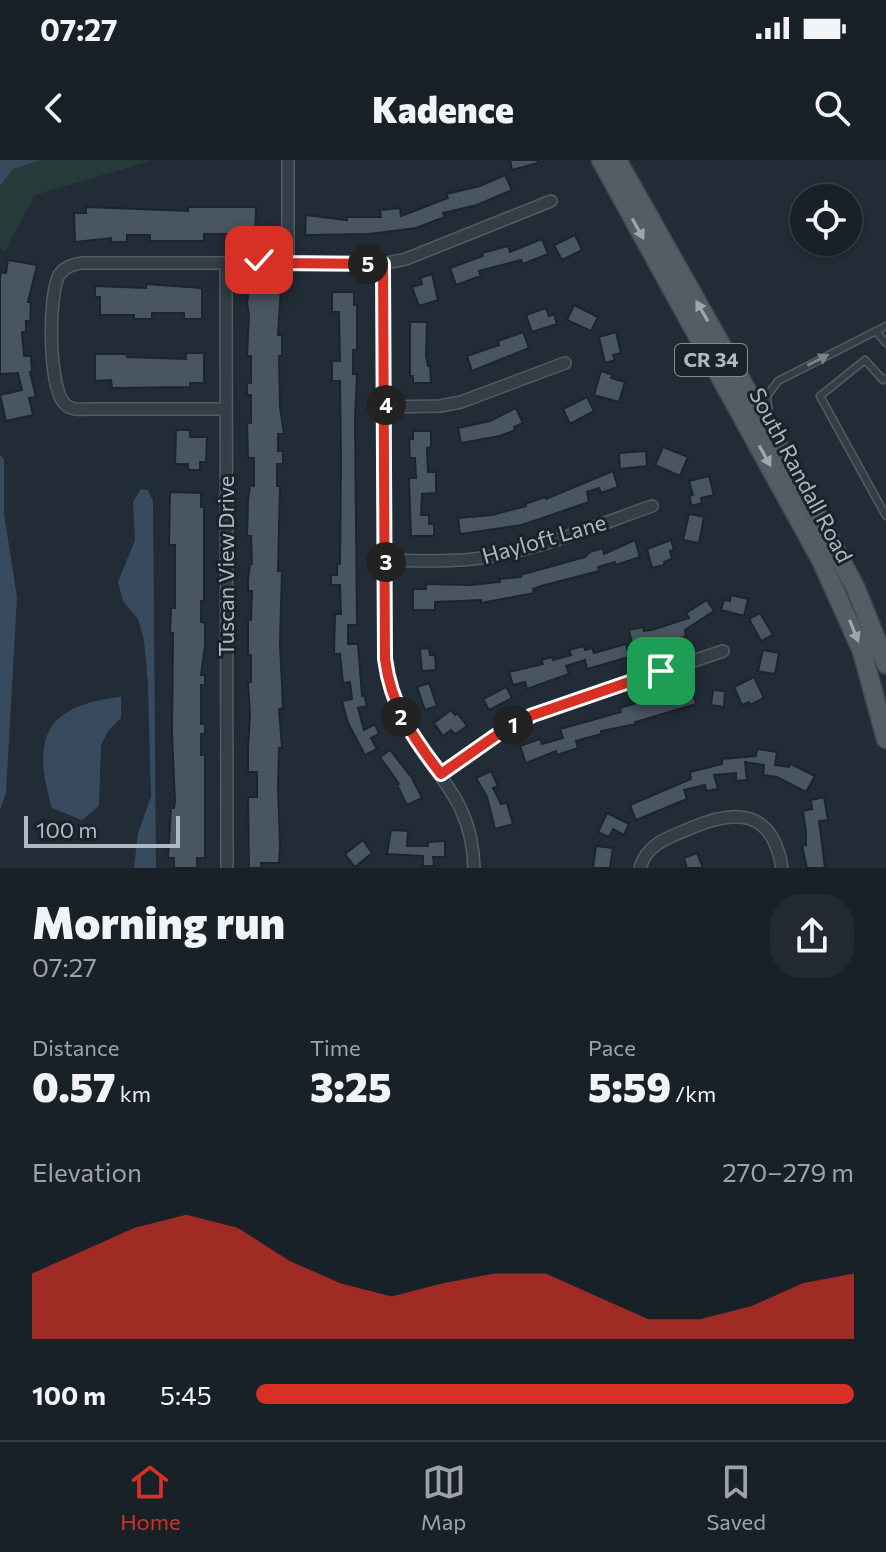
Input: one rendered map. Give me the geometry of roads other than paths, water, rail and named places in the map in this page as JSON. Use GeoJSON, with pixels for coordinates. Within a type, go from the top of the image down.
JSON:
{"type":"FeatureCollection","features":[{"type":"Feature","properties":{"kind":"main road","name":"South Randall Road"},"geometry":{"type":"LineString","coordinates":[[601,160],[821,560],[862,651],[886,739]]}},
{"type":"Feature","properties":{"kind":"main road","name":"South Randall Road"},"geometry":{"type":"LineString","coordinates":[[617,160],[788,462],[856,589],[886,664]]}},
{"type":"Feature","properties":{"kind":"street"},"geometry":{"type":"LineString","coordinates":[[288,160],[288,263]]}},
{"type":"Feature","properties":{"kind":"street"},"geometry":{"type":"LineString","coordinates":[[226,409],[73,409],[65,404],[59,395],[52,345],[57,280],[68,267],[81,263],[257,263],[265,259],[288,263],[383,264],[428,251],[551,201]]}},
{"type":"Feature","properties":{"kind":"street","name":"Tuscan View Drive"},"geometry":{"type":"LineString","coordinates":[[226,263],[227,868]]}},
{"type":"Feature","properties":{"kind":"street"},"geometry":{"type":"LineString","coordinates":[[383,264],[385,659],[388,680],[402,718],[457,800],[468,826],[474,868]]}},
{"type":"Feature","properties":{"kind":"street"},"geometry":{"type":"LineString","coordinates":[[386,407],[440,406],[461,402],[565,363]]}},
{"type":"Feature","properties":{"kind":"street","name":"Hayloft Lane"},"geometry":{"type":"LineString","coordinates":[[386,560],[449,561],[503,555],[652,506]]}},
{"type":"Feature","properties":{"kind":"street"},"geometry":{"type":"LineString","coordinates":[[441,774],[508,727],[533,715],[723,651]]}},
{"type":"Feature","properties":{"kind":"street"},"geometry":{"type":"LineString","coordinates":[[640,868],[648,851],[656,844],[718,817],[734,815],[762,825],[774,838],[782,868]]}},
{"type":"Feature","properties":{"kind":"lane"},"geometry":{"type":"LineString","coordinates":[[788,462],[769,417],[766,401],[769,390],[778,381],[886,326]]}},
{"type":"Feature","properties":{"kind":"lane"},"geometry":{"type":"LineString","coordinates":[[876,331],[886,343]]}},
{"type":"Feature","properties":{"kind":"lane"},"geometry":{"type":"LineString","coordinates":[[886,378],[883,380],[865,360],[820,396],[886,516]]}},
{"type":"Feature","properties":{"kind":"water"},"geometry":{"type":"Polygon","coordinates":[[[0,160],[41,160],[13,169],[0,186],[0,160]]]}},
{"type":"Feature","properties":{"kind":"water"},"geometry":{"type":"Polygon","coordinates":[[[0,455],[4,459],[4,514],[17,597],[6,793],[0,810],[0,455]]]}},
{"type":"Feature","properties":{"kind":"water"},"geometry":{"type":"Polygon","coordinates":[[[141,489],[148,490],[153,501],[156,868],[134,868],[138,833],[151,797],[148,685],[144,640],[138,619],[123,601],[118,582],[135,540],[133,502],[141,489]]]}},
{"type":"Feature","properties":{"kind":"water"},"geometry":{"type":"Polygon","coordinates":[[[121,697],[121,718],[108,731],[101,745],[99,806],[82,820],[52,808],[43,762],[50,729],[60,717],[75,708],[121,697]]]}}]}
